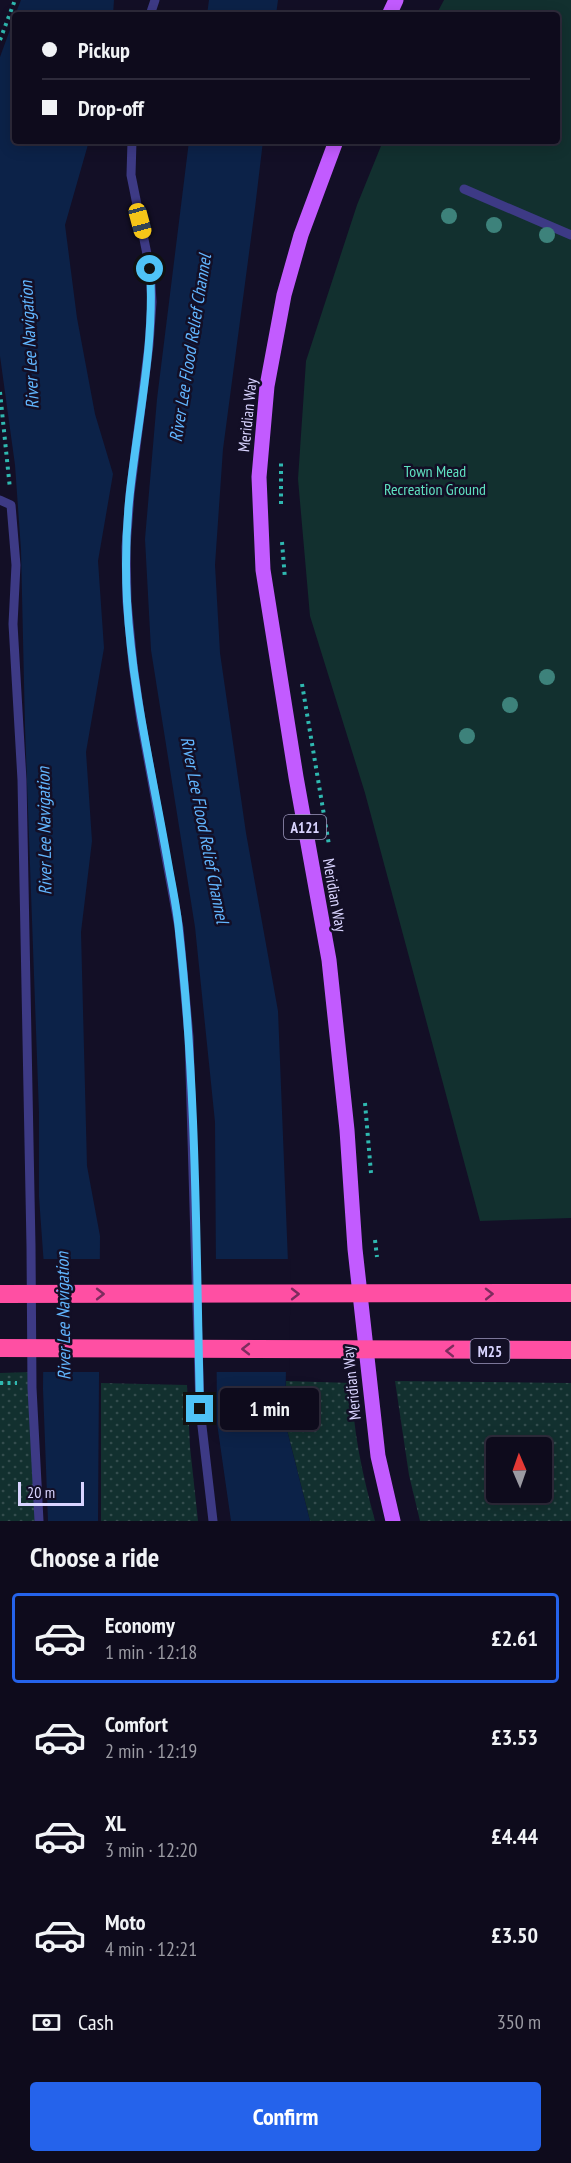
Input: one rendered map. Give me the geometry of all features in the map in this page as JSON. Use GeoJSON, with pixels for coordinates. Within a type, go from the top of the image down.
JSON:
{"type":"FeatureCollection","features":[{"type":"Feature","properties":{"kind":"highway"},"geometry":{"type":"LineString","coordinates":[[0,1294],[571,1293]]}},
{"type":"Feature","properties":{"kind":"highway","name":"M25"},"geometry":{"type":"LineString","coordinates":[[0,1348],[571,1350]]}},
{"type":"Feature","properties":{"kind":"main road","name":"Meridian Way"},"geometry":{"type":"LineString","coordinates":[[335,144],[301,235],[284,295],[267,386],[259,477],[263,570],[328,960],[347,1130],[355,1248],[376,1444],[393,1521]]}},
{"type":"Feature","properties":{"kind":"lane"},"geometry":{"type":"LineString","coordinates":[[132,144],[131,175],[150,269],[152,302],[149,345],[130,494],[126,547],[127,602],[141,721],[179,928],[189,1037],[200,1409],[213,1521]]}},
{"type":"Feature","properties":{"kind":"lane"},"geometry":{"type":"LineString","coordinates":[[464,189],[571,235]]}},
{"type":"Feature","properties":{"kind":"lane"},"geometry":{"type":"LineString","coordinates":[[0,500],[11,505],[15,565],[14,624],[22,780],[32,1388],[39,1521]]}},
{"type":"Feature","properties":{"kind":"path"},"geometry":{"type":"LineString","coordinates":[[0,40],[15,0]]}},
{"type":"Feature","properties":{"kind":"path"},"geometry":{"type":"LineString","coordinates":[[0,392],[11,505]]}},
{"type":"Feature","properties":{"kind":"path"},"geometry":{"type":"LineString","coordinates":[[281,459],[281,505]]}},
{"type":"Feature","properties":{"kind":"path"},"geometry":{"type":"LineString","coordinates":[[282,540],[286,586]]}},
{"type":"Feature","properties":{"kind":"path"},"geometry":{"type":"LineString","coordinates":[[301,677],[330,848]]}},
{"type":"Feature","properties":{"kind":"path"},"geometry":{"type":"LineString","coordinates":[[364,1096],[371,1176]]}},
{"type":"Feature","properties":{"kind":"path"},"geometry":{"type":"LineString","coordinates":[[375,1234],[378,1269]]}},
{"type":"Feature","properties":{"kind":"green space","name":"Town Mead Recreation Ground"},"geometry":{"type":"Polygon","coordinates":[[[444,0],[571,0],[571,1218],[480,1221],[365,793],[310,616],[298,479],[306,361],[357,205],[382,144],[560,144],[560,12],[438,12],[444,0]]]}},
{"type":"Feature","properties":{"kind":"green space"},"geometry":{"type":"Polygon","coordinates":[[[29,1372],[35,1521],[0,1521],[0,1373],[29,1372]]]}},
{"type":"Feature","properties":{"kind":"green space"},"geometry":{"type":"Polygon","coordinates":[[[286,1381],[352,1383],[359,1452],[375,1521],[310,1521],[285,1422],[286,1381]]]}},
{"type":"Feature","properties":{"kind":"green space"},"geometry":{"type":"Polygon","coordinates":[[[395,1381],[571,1383],[571,1521],[420,1521],[409,1475],[395,1381]]]}},
{"type":"Feature","properties":{"kind":"green space"},"geometry":{"type":"Polygon","coordinates":[[[101,1383],[187,1385],[190,1447],[198,1521],[101,1521],[101,1383]]]}},
{"type":"Feature","properties":{"kind":"water"},"geometry":{"type":"Polygon","coordinates":[[[21,0],[114,0],[113,12],[16,12],[21,0]]]}},
{"type":"Feature","properties":{"kind":"water"},"geometry":{"type":"Polygon","coordinates":[[[209,0],[278,0],[276,12],[207,12],[209,0]]]}},
{"type":"Feature","properties":{"kind":"water","name":"River Lee Navigation"},"geometry":{"type":"Polygon","coordinates":[[[12,24],[12,144],[88,144],[65,225],[77,318],[95,414],[113,474],[98,561],[104,648],[86,752],[92,841],[81,932],[87,1166],[100,1236],[98,1521],[48,1521],[43,1389],[44,1266],[39,1197],[39,1113],[21,550],[15,465],[0,356],[0,57],[12,24]]]}},
{"type":"Feature","properties":{"kind":"water","name":"River Lee Flood Relief Channel"},"geometry":{"type":"Polygon","coordinates":[[[189,144],[263,144],[223,449],[215,565],[220,653],[246,833],[278,1011],[288,1262],[285,1422],[310,1521],[231,1521],[217,1423],[215,1122],[195,927],[151,650],[145,539],[157,399],[189,144]]]}},
{"type":"Feature","properties":{"kind":"pier"},"geometry":{"type":"Polygon","coordinates":[[[40,1259],[103,1259],[103,1372],[40,1372],[40,1259]]]}},
{"type":"Feature","properties":{"kind":"pier"},"geometry":{"type":"Polygon","coordinates":[[[213,1259],[291,1259],[289,1372],[213,1372],[213,1259]]]}},
{"type":"Feature","properties":{"kind":"route"},"geometry":{"type":"LineString","coordinates":[[150,269],[152,302],[149,345],[130,494],[126,547],[127,602],[141,721],[179,928],[189,1037],[200,1409]]}}]}
